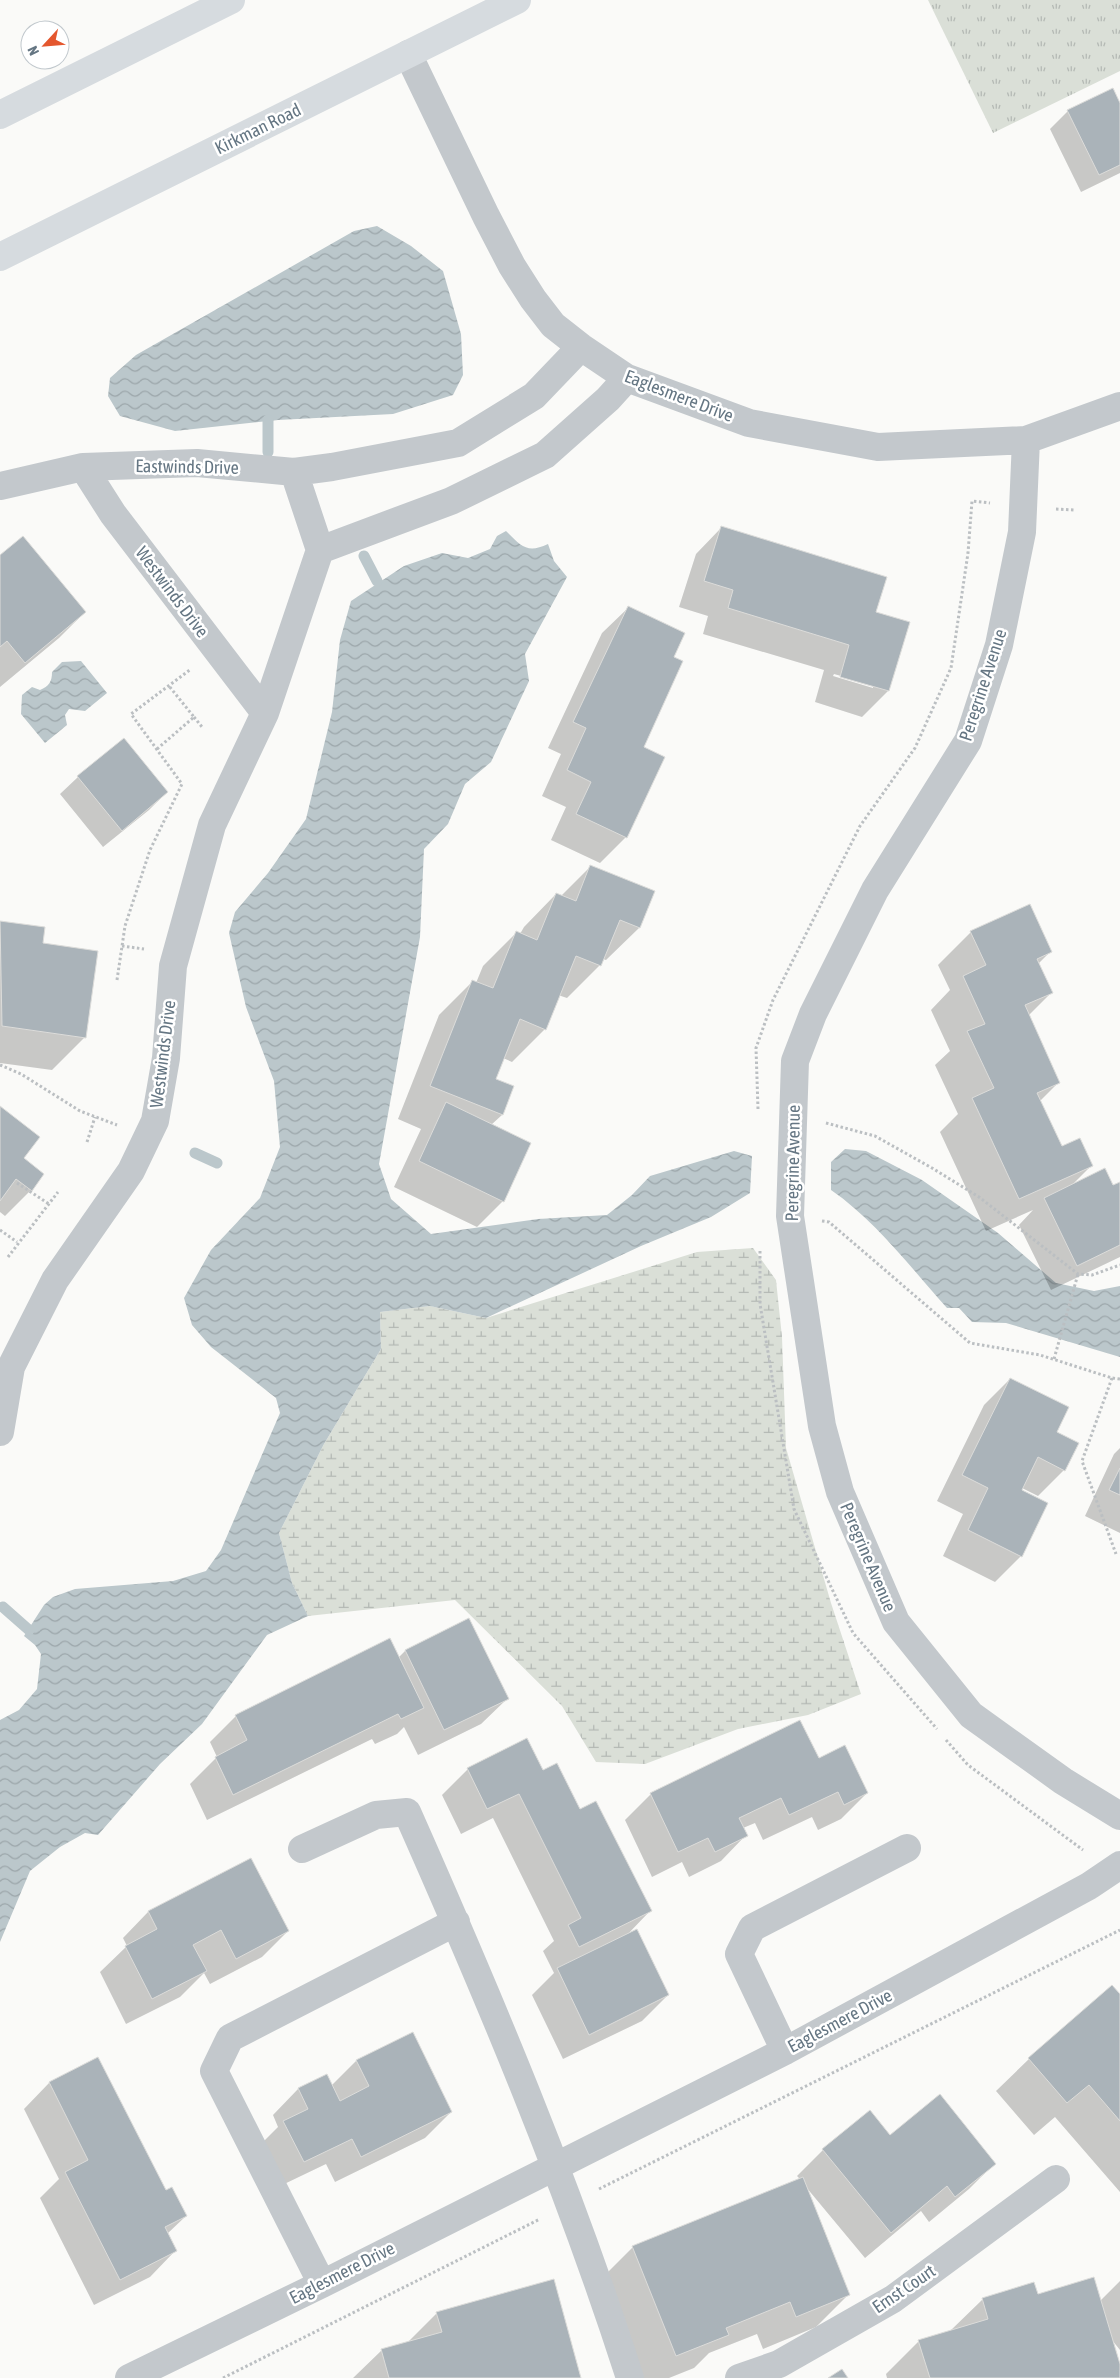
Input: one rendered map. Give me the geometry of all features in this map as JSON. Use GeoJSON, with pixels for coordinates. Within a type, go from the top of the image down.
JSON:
{"type":"FeatureCollection","features":[{"type":"Feature","properties":{"kind":"main road"},"geometry":{"type":"LineString","coordinates":[[0,115],[231,0]]}},
{"type":"Feature","properties":{"kind":"main road","name":"Kirkman Road"},"geometry":{"type":"LineString","coordinates":[[0,257],[517,0]]}},
{"type":"Feature","properties":{"kind":"street","name":"Eaglesmere Drive"},"geometry":{"type":"LineString","coordinates":[[408,54],[512,266],[533,299],[553,325],[581,347],[627,378],[748,423],[878,447],[1026,440],[1120,406]]}},
{"type":"Feature","properties":{"kind":"street","name":"Eastwinds Drive"},"geometry":{"type":"LineString","coordinates":[[0,486],[83,467],[197,463],[294,472],[332,468],[458,443],[534,396],[581,347]]}},
{"type":"Feature","properties":{"kind":"street"},"geometry":{"type":"LineString","coordinates":[[294,472],[320,550],[451,501],[545,455],[608,399],[627,378]]}},
{"type":"Feature","properties":{"kind":"street","name":"Peregrine Avenue"},"geometry":{"type":"LineString","coordinates":[[1026,440],[1022,532],[999,645],[968,741],[875,890],[813,1014],[795,1061],[790,1216],[822,1426],[840,1492],[896,1622],[971,1715],[1063,1782],[1120,1816]]}},
{"type":"Feature","properties":{"kind":"street","name":"Westwinds Drive"},"geometry":{"type":"LineString","coordinates":[[83,467],[113,514],[265,713]]}},
{"type":"Feature","properties":{"kind":"street","name":"Westwinds Drive"},"geometry":{"type":"LineString","coordinates":[[0,1432],[11,1367],[55,1280],[130,1172],[154,1121],[166,1058],[174,966],[212,825],[265,713],[320,550]]}},
{"type":"Feature","properties":{"kind":"street"},"geometry":{"type":"LineString","coordinates":[[302,1848],[376,1815],[407,1812],[456,1922],[569,2204],[608,2310],[630,2378]]}},
{"type":"Feature","properties":{"kind":"street"},"geometry":{"type":"LineString","coordinates":[[785,2051],[739,1954],[752,1928],[907,1848]]}},
{"type":"Feature","properties":{"kind":"street","name":"Eaglesmere Drive"},"geometry":{"type":"LineString","coordinates":[[129,2378],[322,2284],[785,2051],[1089,1886],[1115,1868]]}},
{"type":"Feature","properties":{"kind":"street"},"geometry":{"type":"LineString","coordinates":[[322,2284],[214,2071],[230,2038],[456,1922]]}},
{"type":"Feature","properties":{"kind":"street","name":"Ernst Court"},"geometry":{"type":"LineString","coordinates":[[739,2378],[779,2364],[893,2299],[1056,2179]]}},
{"type":"Feature","properties":{"kind":"path"},"geometry":{"type":"LineString","coordinates":[[758,1113],[756,1048],[773,1000],[860,826],[915,748],[951,668],[968,553],[972,501],[1074,510]]}},
{"type":"Feature","properties":{"kind":"path"},"geometry":{"type":"LineString","coordinates":[[117,980],[126,926],[150,850],[182,784],[131,714],[193,667]]}},
{"type":"Feature","properties":{"kind":"path"},"geometry":{"type":"LineString","coordinates":[[169,686],[202,727]]}},
{"type":"Feature","properties":{"kind":"path"},"geometry":{"type":"LineString","coordinates":[[157,749],[194,717]]}},
{"type":"Feature","properties":{"kind":"path"},"geometry":{"type":"LineString","coordinates":[[122,946],[153,950]]}},
{"type":"Feature","properties":{"kind":"path"},"geometry":{"type":"LineString","coordinates":[[0,1065],[21,1074],[80,1111],[118,1125]]}},
{"type":"Feature","properties":{"kind":"path"},"geometry":{"type":"LineString","coordinates":[[87,1142],[95,1117]]}},
{"type":"Feature","properties":{"kind":"path"},"geometry":{"type":"LineString","coordinates":[[793,1123],[824,1123],[875,1136],[979,1197],[1078,1274],[1092,1275],[1120,1265]]}},
{"type":"Feature","properties":{"kind":"path"},"geometry":{"type":"LineString","coordinates":[[17,1182],[49,1204]]}},
{"type":"Feature","properties":{"kind":"path"},"geometry":{"type":"LineString","coordinates":[[8,1257],[17,1242],[58,1192]]}},
{"type":"Feature","properties":{"kind":"path"},"geometry":{"type":"LineString","coordinates":[[790,1216],[829,1222],[970,1343],[1054,1359],[1120,1379]]}},
{"type":"Feature","properties":{"kind":"path"},"geometry":{"type":"LineString","coordinates":[[0,1230],[17,1242]]}},
{"type":"Feature","properties":{"kind":"path"},"geometry":{"type":"LineString","coordinates":[[760,1246],[760,1304],[794,1510],[853,1633],[968,1765],[1115,1868]]}},
{"type":"Feature","properties":{"kind":"path"},"geometry":{"type":"LineString","coordinates":[[1054,1359],[1078,1274]]}},
{"type":"Feature","properties":{"kind":"path"},"geometry":{"type":"LineString","coordinates":[[1112,1378],[1082,1461],[1116,1554]]}},
{"type":"Feature","properties":{"kind":"path"},"geometry":{"type":"LineString","coordinates":[[223,2378],[1120,1930]]}},
{"type":"Feature","properties":{"kind":"green space"},"geometry":{"type":"Polygon","coordinates":[[[928,0],[1120,0],[1120,71],[993,133],[928,0]]]}},
{"type":"Feature","properties":{"kind":"green space"},"geometry":{"type":"Polygon","coordinates":[[[753,1248],[776,1280],[782,1337],[786,1448],[831,1603],[861,1694],[808,1715],[738,1729],[645,1764],[596,1762],[562,1706],[455,1600],[308,1616],[292,1583],[279,1533],[324,1444],[381,1349],[380,1312],[430,1306],[486,1318],[697,1252],[753,1248]]]}},
{"type":"Feature","properties":{"kind":"water"},"geometry":{"type":"Polygon","coordinates":[[[377,226],[411,246],[443,271],[461,334],[463,375],[453,395],[393,414],[278,420],[175,431],[120,416],[108,396],[110,378],[136,355],[354,231],[377,226]]]}},
{"type":"Feature","properties":{"kind":"water"},"geometry":{"type":"Polygon","coordinates":[[[506,531],[525,547],[535,548],[548,544],[554,561],[567,577],[525,654],[529,681],[491,762],[465,784],[448,824],[424,849],[420,937],[379,1164],[391,1199],[431,1234],[538,1219],[607,1215],[632,1195],[650,1176],[734,1151],[752,1156],[750,1193],[711,1217],[641,1246],[486,1318],[430,1306],[380,1312],[381,1349],[324,1444],[279,1533],[292,1583],[308,1616],[267,1635],[202,1724],[160,1764],[98,1835],[85,1833],[60,1847],[30,1871],[0,1942],[0,1720],[19,1710],[37,1689],[41,1654],[35,1645],[24,1636],[44,1605],[53,1597],[75,1589],[173,1581],[206,1571],[221,1550],[280,1413],[276,1398],[211,1347],[192,1325],[184,1298],[211,1250],[260,1198],[280,1147],[274,1081],[246,1007],[229,933],[235,912],[268,873],[306,819],[332,712],[340,640],[351,601],[404,566],[442,553],[468,558],[490,549],[497,536],[506,531]]]}},
{"type":"Feature","properties":{"kind":"water"},"geometry":{"type":"Polygon","coordinates":[[[81,661],[107,693],[85,711],[69,709],[65,715],[67,725],[45,743],[21,714],[22,695],[32,687],[40,690],[46,687],[51,681],[52,672],[62,662],[81,661]]]}},
{"type":"Feature","properties":{"kind":"water"},"geometry":{"type":"Polygon","coordinates":[[[845,1149],[866,1151],[922,1180],[998,1233],[1056,1283],[1094,1291],[1120,1286],[1120,1357],[1006,1323],[972,1322],[959,1308],[947,1308],[878,1230],[831,1190],[831,1162],[845,1149]]]}},
{"type":"Feature","properties":{"kind":"building"},"geometry":{"type":"Polygon","coordinates":[[[1113,88],[1120,103],[1120,165],[1099,175],[1067,110],[1113,88]]]}},
{"type":"Feature","properties":{"kind":"building"},"geometry":{"type":"Polygon","coordinates":[[[721,526],[887,577],[876,612],[910,622],[889,691],[840,677],[849,645],[728,608],[733,590],[704,581],[721,526]]]}},
{"type":"Feature","properties":{"kind":"building"},"geometry":{"type":"Polygon","coordinates":[[[23,536],[86,612],[25,663],[7,641],[0,647],[0,555],[23,536]]]}},
{"type":"Feature","properties":{"kind":"building"},"geometry":{"type":"Polygon","coordinates":[[[628,606],[685,633],[674,657],[683,661],[644,747],[665,757],[627,838],[576,814],[591,782],[567,770],[586,728],[573,722],[628,606]]]}},
{"type":"Feature","properties":{"kind":"building"},"geometry":{"type":"Polygon","coordinates":[[[124,738],[168,792],[122,831],[77,776],[124,738]]]}},
{"type":"Feature","properties":{"kind":"building"},"geometry":{"type":"Polygon","coordinates":[[[590,865],[655,891],[640,928],[620,920],[601,966],[576,956],[546,1030],[520,1019],[496,1079],[514,1086],[503,1115],[430,1086],[472,980],[493,988],[516,931],[537,940],[556,893],[576,901],[590,865]]]}},
{"type":"Feature","properties":{"kind":"building"},"geometry":{"type":"Polygon","coordinates":[[[1030,904],[1052,952],[1037,959],[1053,993],[1025,1005],[1060,1083],[1037,1093],[1062,1146],[1080,1138],[1093,1166],[1019,1199],[972,1098],[994,1088],[967,1031],[985,1024],[963,976],[986,965],[970,931],[1030,904]]]}},
{"type":"Feature","properties":{"kind":"building"},"geometry":{"type":"Polygon","coordinates":[[[0,921],[45,927],[43,943],[98,951],[86,1038],[2,1026],[0,921]]]}},
{"type":"Feature","properties":{"kind":"building"},"geometry":{"type":"Polygon","coordinates":[[[446,1102],[531,1143],[504,1202],[419,1161],[446,1102]]]}},
{"type":"Feature","properties":{"kind":"building"},"geometry":{"type":"Polygon","coordinates":[[[0,1106],[40,1137],[24,1158],[44,1174],[32,1191],[16,1179],[0,1201],[0,1106]]]}},
{"type":"Feature","properties":{"kind":"building"},"geometry":{"type":"Polygon","coordinates":[[[1105,1168],[1113,1185],[1120,1182],[1120,1245],[1077,1266],[1044,1198],[1105,1168]]]}},
{"type":"Feature","properties":{"kind":"building"},"geometry":{"type":"Polygon","coordinates":[[[1010,1378],[1069,1407],[1057,1432],[1079,1443],[1065,1471],[1038,1457],[1022,1490],[1048,1503],[1022,1557],[968,1530],[988,1488],[962,1475],[1010,1378]]]}},
{"type":"Feature","properties":{"kind":"building"},"geometry":{"type":"Polygon","coordinates":[[[1120,1468],[1120,1495],[1109,1490],[1120,1468]]]}},
{"type":"Feature","properties":{"kind":"building"},"geometry":{"type":"Polygon","coordinates":[[[469,1618],[509,1699],[444,1730],[405,1650],[469,1618]]]}},
{"type":"Feature","properties":{"kind":"building"},"geometry":{"type":"Polygon","coordinates":[[[390,1638],[424,1708],[401,1719],[398,1714],[233,1795],[215,1757],[247,1740],[235,1715],[390,1638]]]}},
{"type":"Feature","properties":{"kind":"building"},"geometry":{"type":"Polygon","coordinates":[[[800,1720],[819,1758],[845,1745],[868,1793],[844,1805],[838,1792],[789,1815],[781,1798],[739,1818],[748,1836],[715,1852],[708,1838],[678,1852],[650,1793],[800,1720]]]}},
{"type":"Feature","properties":{"kind":"building"},"geometry":{"type":"Polygon","coordinates":[[[527,1738],[543,1770],[557,1763],[580,1809],[596,1801],[652,1911],[579,1947],[568,1925],[581,1918],[519,1794],[487,1809],[467,1768],[527,1738]]]}},
{"type":"Feature","properties":{"kind":"building"},"geometry":{"type":"Polygon","coordinates":[[[251,1858],[289,1931],[236,1959],[221,1930],[193,1945],[207,1971],[152,1999],[125,1946],[157,1929],[148,1911],[251,1858]]]}},
{"type":"Feature","properties":{"kind":"building"},"geometry":{"type":"Polygon","coordinates":[[[637,1929],[669,1995],[589,2035],[557,1968],[637,1929]]]}},
{"type":"Feature","properties":{"kind":"building"},"geometry":{"type":"Polygon","coordinates":[[[1112,1985],[1120,1994],[1120,2121],[1089,2085],[1067,2103],[1028,2058],[1112,1985]]]}},
{"type":"Feature","properties":{"kind":"building"},"geometry":{"type":"Polygon","coordinates":[[[413,2032],[452,2112],[361,2157],[352,2139],[304,2162],[283,2121],[308,2109],[298,2088],[327,2074],[340,2101],[369,2086],[356,2060],[413,2032]]]}},
{"type":"Feature","properties":{"kind":"building"},"geometry":{"type":"Polygon","coordinates":[[[98,2057],[166,2190],[172,2187],[187,2216],[165,2227],[177,2251],[120,2280],[65,2172],[88,2160],[49,2082],[98,2057]]]}},
{"type":"Feature","properties":{"kind":"building"},"geometry":{"type":"Polygon","coordinates":[[[940,2094],[996,2164],[955,2197],[947,2186],[891,2233],[822,2149],[870,2110],[890,2135],[940,2094]]]}},
{"type":"Feature","properties":{"kind":"building"},"geometry":{"type":"Polygon","coordinates":[[[803,2177],[850,2295],[796,2317],[790,2302],[726,2328],[729,2335],[676,2356],[632,2246],[803,2177]]]}},
{"type":"Feature","properties":{"kind":"building"},"geometry":{"type":"Polygon","coordinates":[[[1094,2277],[1120,2364],[1120,2378],[930,2378],[918,2340],[988,2319],[982,2298],[1034,2282],[1038,2294],[1094,2277]]]}},
{"type":"Feature","properties":{"kind":"building"},"geometry":{"type":"Polygon","coordinates":[[[554,2279],[581,2378],[389,2378],[381,2349],[442,2332],[436,2312],[554,2279]]]}},
{"type":"Feature","properties":{"kind":"building"},"geometry":{"type":"Polygon","coordinates":[[[842,2369],[848,2378],[828,2378],[842,2369]]]}},
{"type":"Feature","properties":{"kind":"waterway"},"geometry":{"type":"LineString","coordinates":[[268,420],[268,452]]}},
{"type":"Feature","properties":{"kind":"waterway"},"geometry":{"type":"LineString","coordinates":[[364,556],[377,581]]}},
{"type":"Feature","properties":{"kind":"waterway"},"geometry":{"type":"LineString","coordinates":[[195,1153],[217,1163]]}},
{"type":"Feature","properties":{"kind":"waterway"},"geometry":{"type":"LineString","coordinates":[[3,1607],[29,1630]]}}]}
